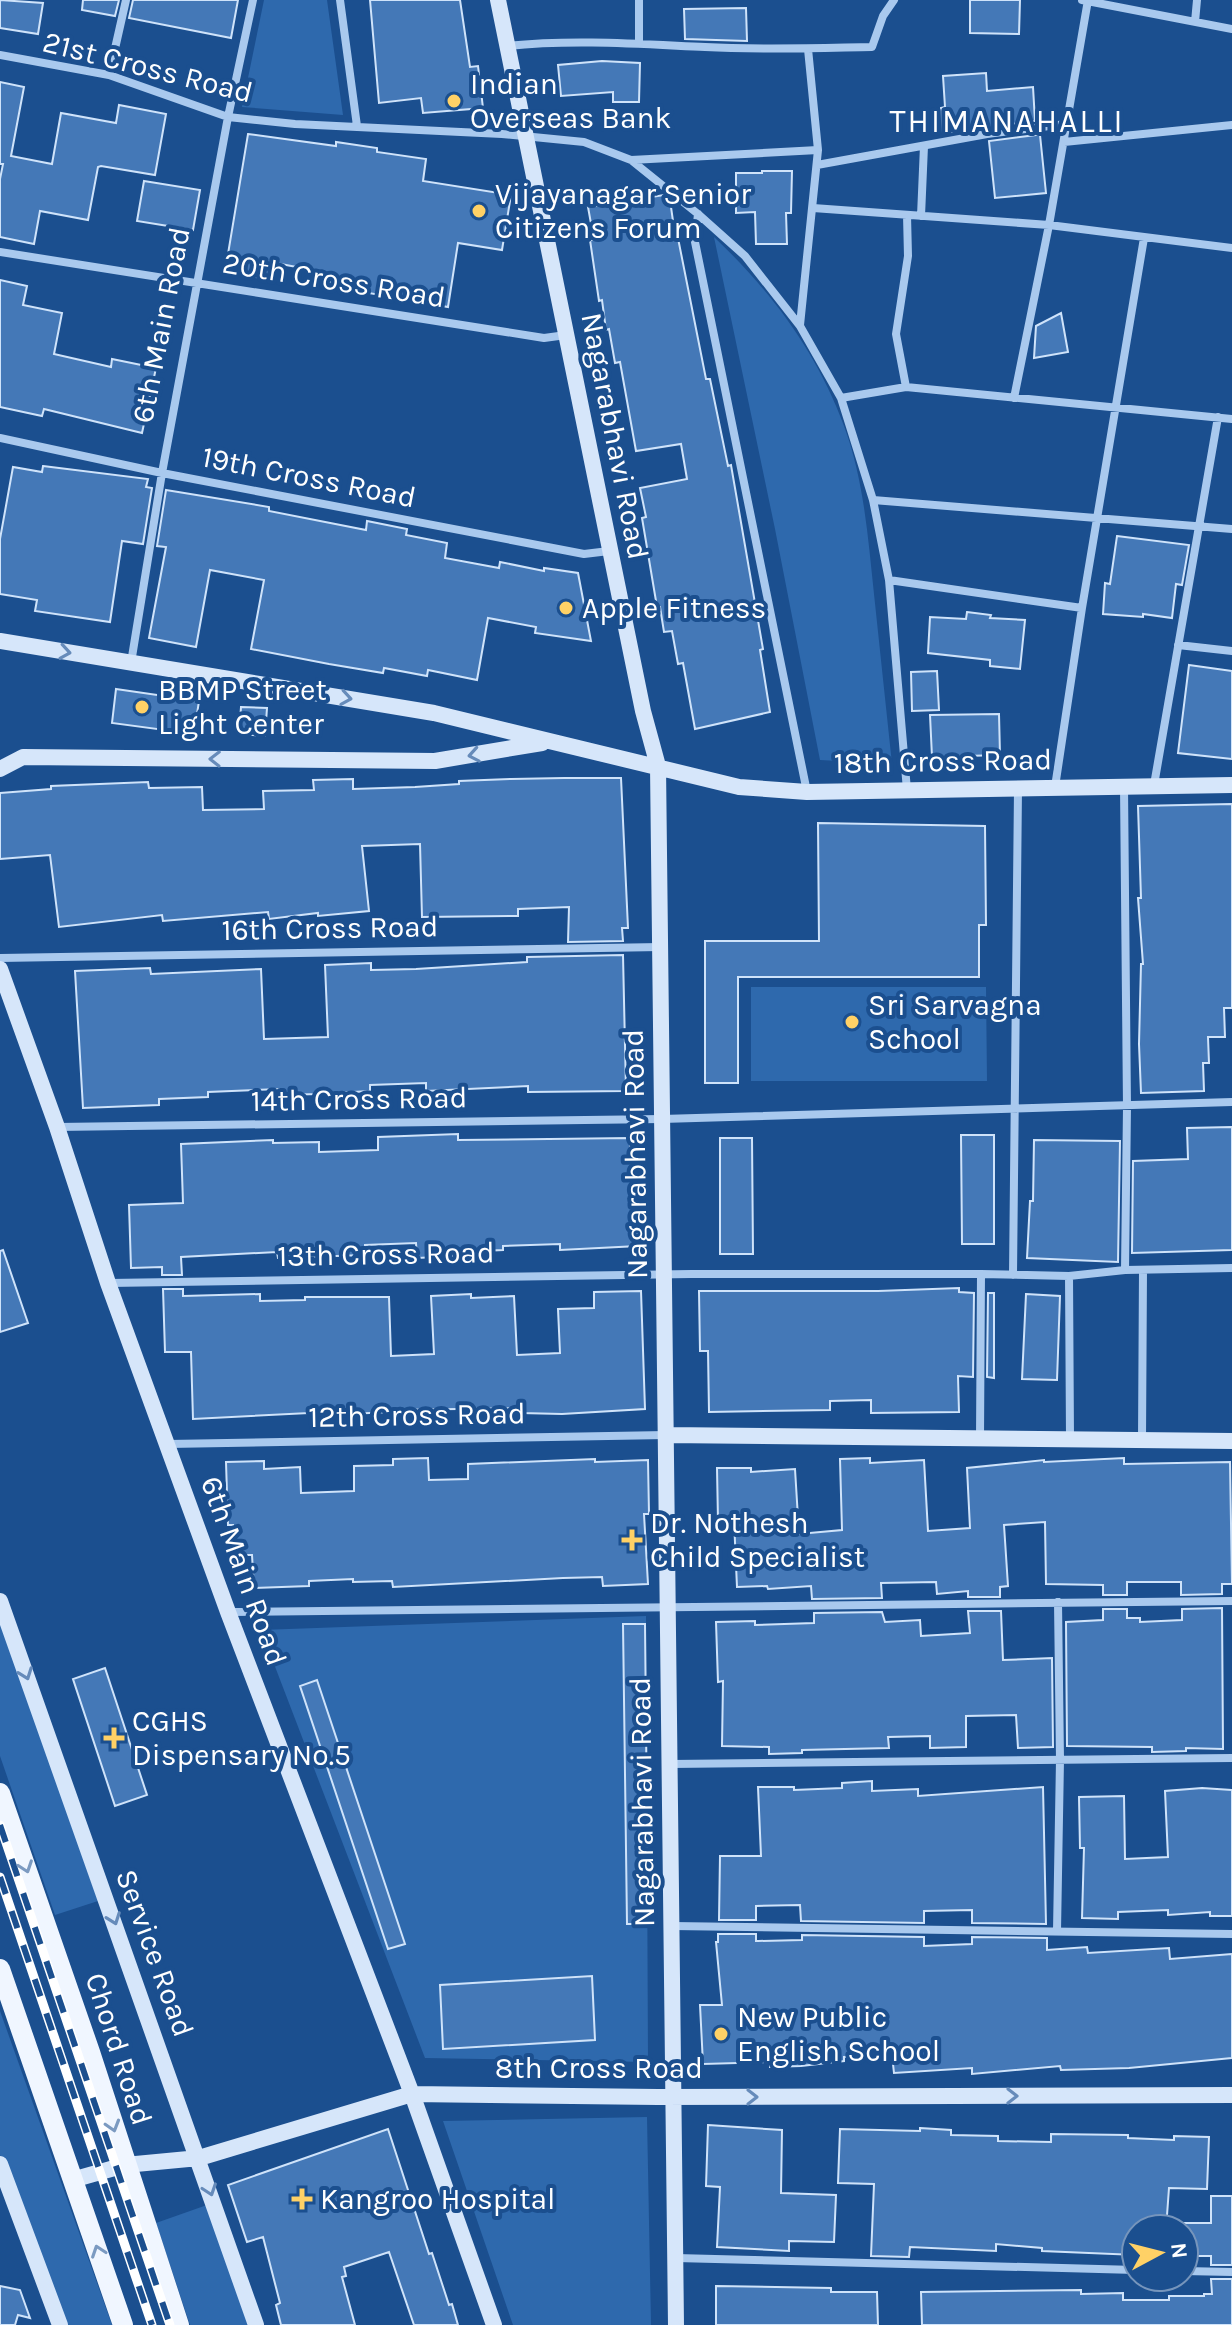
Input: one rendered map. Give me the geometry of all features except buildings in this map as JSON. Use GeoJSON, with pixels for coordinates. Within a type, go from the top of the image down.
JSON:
{"type":"FeatureCollection","features":[{"type":"Feature","properties":{"kind":"main road","name":"Nagarabhavi Road"},"geometry":{"type":"LineString","coordinates":[[498,0],[609,551],[643,711],[658,766],[676,2325]]}},
{"type":"Feature","properties":{"kind":"main road"},"geometry":{"type":"LineString","coordinates":[[0,641],[434,713],[551,742]]}},
{"type":"Feature","properties":{"kind":"main road","name":"18th Cross Road"},"geometry":{"type":"LineString","coordinates":[[551,742],[739,787],[807,792],[1232,785]]}},
{"type":"Feature","properties":{"kind":"main road"},"geometry":{"type":"LineString","coordinates":[[0,769],[23,757],[435,761],[551,742]]}},
{"type":"Feature","properties":{"kind":"main road","name":"6th Main Road"},"geometry":{"type":"LineString","coordinates":[[0,969],[57,1127],[108,1283],[228,1612],[412,2094],[494,2325]]}},
{"type":"Feature","properties":{"kind":"main road"},"geometry":{"type":"LineString","coordinates":[[666,1435],[1232,1441]]}},
{"type":"Feature","properties":{"kind":"main road","name":"Service Road"},"geometry":{"type":"LineString","coordinates":[[0,1601],[256,2325]]}},
{"type":"Feature","properties":{"kind":"main road","name":"Chord Road"},"geometry":{"type":"LineString","coordinates":[[0,1793],[90,2052],[179,2325]]}},
{"type":"Feature","properties":{"kind":"main road"},"geometry":{"type":"LineString","coordinates":[[0,1969],[123,2325]]}},
{"type":"Feature","properties":{"kind":"main road","name":"8th Cross Road"},"geometry":{"type":"LineString","coordinates":[[72,2180],[125,2165],[199,2158],[412,2094],[674,2097],[1232,2095]]}},
{"type":"Feature","properties":{"kind":"main road"},"geometry":{"type":"LineString","coordinates":[[0,2164],[60,2325]]}},
{"type":"Feature","properties":{"kind":"street"},"geometry":{"type":"LineString","coordinates":[[109,75],[126,0]]}},
{"type":"Feature","properties":{"kind":"street","name":"6th Main Road"},"geometry":{"type":"LineString","coordinates":[[131,663],[162,473],[228,117],[253,0]]}},
{"type":"Feature","properties":{"kind":"street"},"geometry":{"type":"LineString","coordinates":[[340,0],[357,126]]}},
{"type":"Feature","properties":{"kind":"street"},"geometry":{"type":"LineString","coordinates":[[639,0],[639,42]]}},
{"type":"Feature","properties":{"kind":"street"},"geometry":{"type":"LineString","coordinates":[[507,46],[639,42],[707,47],[872,47],[883,16],[894,0]]}},
{"type":"Feature","properties":{"kind":"street"},"geometry":{"type":"LineString","coordinates":[[1014,398],[1049,225],[1086,0],[1232,29]]}},
{"type":"Feature","properties":{"kind":"street"},"geometry":{"type":"LineString","coordinates":[[1195,22],[1197,0]]}},
{"type":"Feature","properties":{"kind":"street"},"geometry":{"type":"LineString","coordinates":[[800,326],[818,150],[808,49]]}},
{"type":"Feature","properties":{"kind":"street","name":"21st Cross Road"},"geometry":{"type":"LineString","coordinates":[[0,55],[109,75],[228,117],[584,142],[631,160]]}},
{"type":"Feature","properties":{"kind":"street"},"geometry":{"type":"LineString","coordinates":[[817,165],[987,134],[1066,124]]}},
{"type":"Feature","properties":{"kind":"street"},"geometry":{"type":"LineString","coordinates":[[1064,142],[1232,125]]}},
{"type":"Feature","properties":{"kind":"street"},"geometry":{"type":"LineString","coordinates":[[921,216],[924,146]]}},
{"type":"Feature","properties":{"kind":"street"},"geometry":{"type":"LineString","coordinates":[[631,160],[818,150]]}},
{"type":"Feature","properties":{"kind":"street"},"geometry":{"type":"LineString","coordinates":[[631,160],[745,256],[800,326],[841,398],[873,500],[889,580],[907,791]]}},
{"type":"Feature","properties":{"kind":"street"},"geometry":{"type":"LineString","coordinates":[[813,208],[1049,225],[1232,248]]}},
{"type":"Feature","properties":{"kind":"street"},"geometry":{"type":"LineString","coordinates":[[698,214],[695,242],[807,792]]}},
{"type":"Feature","properties":{"kind":"street"},"geometry":{"type":"LineString","coordinates":[[906,387],[896,334],[908,256],[907,215]]}},
{"type":"Feature","properties":{"kind":"street"},"geometry":{"type":"LineString","coordinates":[[1055,787],[1144,238]]}},
{"type":"Feature","properties":{"kind":"street","name":"20th Cross Road"},"geometry":{"type":"LineString","coordinates":[[0,252],[544,338],[566,335]]}},
{"type":"Feature","properties":{"kind":"street"},"geometry":{"type":"LineString","coordinates":[[841,398],[906,387],[1232,419]]}},
{"type":"Feature","properties":{"kind":"street"},"geometry":{"type":"LineString","coordinates":[[1154,785],[1218,417]]}},
{"type":"Feature","properties":{"kind":"street","name":"19th Cross Road"},"geometry":{"type":"LineString","coordinates":[[0,438],[162,473],[584,554],[609,551]]}},
{"type":"Feature","properties":{"kind":"street"},"geometry":{"type":"LineString","coordinates":[[873,500],[1232,529]]}},
{"type":"Feature","properties":{"kind":"street"},"geometry":{"type":"LineString","coordinates":[[889,580],[1082,608]]}},
{"type":"Feature","properties":{"kind":"street"},"geometry":{"type":"LineString","coordinates":[[1178,645],[1232,651]]}},
{"type":"Feature","properties":{"kind":"street"},"geometry":{"type":"LineString","coordinates":[[1124,785],[1125,1270]]}},
{"type":"Feature","properties":{"kind":"street"},"geometry":{"type":"LineString","coordinates":[[1013,1275],[1018,789]]}},
{"type":"Feature","properties":{"kind":"street","name":"16th Cross Road"},"geometry":{"type":"LineString","coordinates":[[0,958],[661,947]]}},
{"type":"Feature","properties":{"kind":"street","name":"14th Cross Road"},"geometry":{"type":"LineString","coordinates":[[57,1127],[662,1119],[1232,1102]]}},
{"type":"Feature","properties":{"kind":"street","name":"13th Cross Road"},"geometry":{"type":"LineString","coordinates":[[108,1283],[664,1274],[1069,1276],[1125,1270],[1232,1268]]}},
{"type":"Feature","properties":{"kind":"street"},"geometry":{"type":"LineString","coordinates":[[1142,1439],[1143,1270]]}},
{"type":"Feature","properties":{"kind":"street"},"geometry":{"type":"LineString","coordinates":[[980,1438],[981,1274]]}},
{"type":"Feature","properties":{"kind":"street"},"geometry":{"type":"LineString","coordinates":[[1069,1276],[1070,1439]]}},
{"type":"Feature","properties":{"kind":"street","name":"12th Cross Road"},"geometry":{"type":"LineString","coordinates":[[168,1444],[666,1435]]}},
{"type":"Feature","properties":{"kind":"street"},"geometry":{"type":"LineString","coordinates":[[228,1612],[1232,1601]]}},
{"type":"Feature","properties":{"kind":"street"},"geometry":{"type":"LineString","coordinates":[[1057,1931],[1060,1760],[1058,1602]]}},
{"type":"Feature","properties":{"kind":"street"},"geometry":{"type":"LineString","coordinates":[[670,1764],[1232,1758]]}},
{"type":"Feature","properties":{"kind":"street"},"geometry":{"type":"LineString","coordinates":[[672,1926],[1232,1934]]}},
{"type":"Feature","properties":{"kind":"street"},"geometry":{"type":"LineString","coordinates":[[676,2258],[1120,2270]]}},
{"type":"Feature","properties":{"kind":"street"},"geometry":{"type":"LineString","coordinates":[[1200,2271],[1232,2272]]}},
{"type":"Feature","properties":{"kind":"shaded area"},"geometry":{"type":"Polygon","coordinates":[[[264,0],[327,0],[343,115],[242,107],[264,0]]]}},
{"type":"Feature","properties":{"kind":"shaded area"},"geometry":{"type":"Polygon","coordinates":[[[714,237],[755,279],[806,348],[833,399],[851,446],[870,552],[892,764],[820,760],[714,237]]]}},
{"type":"Feature","properties":{"kind":"shaded area"},"geometry":{"type":"Polygon","coordinates":[[[751,987],[986,987],[987,1081],[751,1081],[751,987]]]}},
{"type":"Feature","properties":{"kind":"shaded area"},"geometry":{"type":"Polygon","coordinates":[[[646,1616],[648,2062],[425,2058],[261,1630],[646,1616]]]}},
{"type":"Feature","properties":{"kind":"shaded area"},"geometry":{"type":"Polygon","coordinates":[[[0,1621],[98,1901],[55,1915],[0,1756],[0,1621]]]}},
{"type":"Feature","properties":{"kind":"shaded area"},"geometry":{"type":"Polygon","coordinates":[[[0,2011],[112,2325],[63,2325],[0,2155],[0,2011]]]}},
{"type":"Feature","properties":{"kind":"shaded area"},"geometry":{"type":"Polygon","coordinates":[[[647,2117],[651,2325],[513,2325],[443,2121],[647,2117]]]}},
{"type":"Feature","properties":{"kind":"shaded area"},"geometry":{"type":"Polygon","coordinates":[[[207,2205],[248,2325],[190,2325],[156,2223],[207,2205]]]}},
{"type":"Feature","properties":{"kind":"railway"},"geometry":{"type":"LineString","coordinates":[[0,1825],[170,2325]]}},
{"type":"Feature","properties":{"kind":"railway"},"geometry":{"type":"LineString","coordinates":[[0,1877],[152,2325]]}},
{"type":"Feature","properties":{"kind":"place","name":"Indian Overseas Bank"},"geometry":{"type":"Point","coordinates":[454,101]}},
{"type":"Feature","properties":{"kind":"place","name":"Vijayanagar Senior Citizens Forum"},"geometry":{"type":"Point","coordinates":[479,211]}},
{"type":"Feature","properties":{"kind":"place","name":"Apple Fitness"},"geometry":{"type":"Point","coordinates":[566,608]}},
{"type":"Feature","properties":{"kind":"place","name":"BBMP Street Light Center"},"geometry":{"type":"Point","coordinates":[142,707]}},
{"type":"Feature","properties":{"kind":"place","name":"Sri Sarvagna School"},"geometry":{"type":"Point","coordinates":[852,1022]}},
{"type":"Feature","properties":{"kind":"place","name":"Dr. Nothesh Child Specialist"},"geometry":{"type":"Point","coordinates":[632,1540]}},
{"type":"Feature","properties":{"kind":"place","name":"CGHS Dispensary No.5"},"geometry":{"type":"Point","coordinates":[114,1738]}},
{"type":"Feature","properties":{"kind":"place","name":"New Public English School"},"geometry":{"type":"Point","coordinates":[721,2034]}},
{"type":"Feature","properties":{"kind":"place","name":"Kangroo Hospital"},"geometry":{"type":"Point","coordinates":[302,2199]}},
{"type":"Feature","properties":{"kind":"district","name":"THIMANAHALLI"},"geometry":{"type":"Point","coordinates":[1007,121]}}]}
